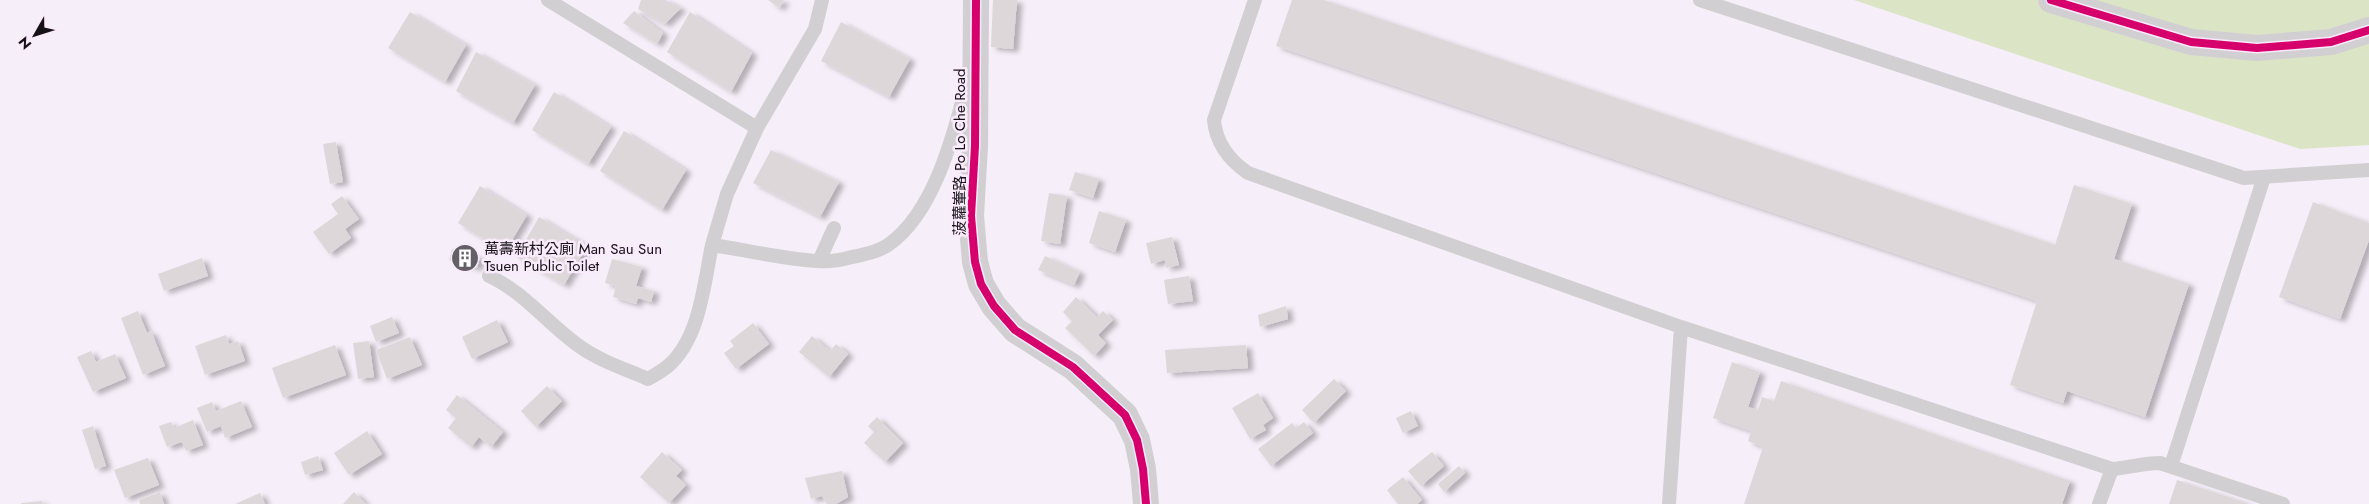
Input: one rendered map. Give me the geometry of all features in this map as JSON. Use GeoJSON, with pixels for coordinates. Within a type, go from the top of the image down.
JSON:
{"type":"FeatureCollection","features":[{"type":"Feature","properties":{"kind":"street","name":"菠蘿輋路 Po Lo Che Road"},"geometry":{"type":"LineString","coordinates":[[976,0],[974,58],[975,146],[971,216],[975,262],[981,284],[994,306],[1015,330],[1073,367],[1125,415],[1136,440],[1143,469],[1146,504]]}},
{"type":"Feature","properties":{"kind":"street"},"geometry":{"type":"LineString","coordinates":[[2051,0],[2191,42],[2257,48],[2331,42],[2369,30]]}},
{"type":"Feature","properties":{"kind":"lane"},"geometry":{"type":"LineString","coordinates":[[548,0],[757,128]]}},
{"type":"Feature","properties":{"kind":"lane"},"geometry":{"type":"LineString","coordinates":[[489,276],[516,292],[579,346],[605,361],[648,379],[669,365],[683,348],[698,312],[712,245],[727,194],[757,128],[815,28],[822,0]]}},
{"type":"Feature","properties":{"kind":"lane"},"geometry":{"type":"LineString","coordinates":[[1255,0],[1215,111],[1214,120],[1216,136],[1221,144],[1240,167],[1259,177],[1681,327],[2112,469],[2146,463],[2171,466],[2283,504]]}},
{"type":"Feature","properties":{"kind":"lane"},"geometry":{"type":"LineString","coordinates":[[1700,0],[2244,178],[2369,170]]}},
{"type":"Feature","properties":{"kind":"lane"},"geometry":{"type":"LineString","coordinates":[[712,245],[819,261],[861,255],[886,247],[909,225],[936,183],[955,131],[974,58]]}},
{"type":"Feature","properties":{"kind":"lane"},"geometry":{"type":"LineString","coordinates":[[2171,466],[2264,177]]}},
{"type":"Feature","properties":{"kind":"lane"},"geometry":{"type":"LineString","coordinates":[[819,261],[834,228]]}},
{"type":"Feature","properties":{"kind":"lane"},"geometry":{"type":"LineString","coordinates":[[1669,504],[1681,327]]}},
{"type":"Feature","properties":{"kind":"lane"},"geometry":{"type":"LineString","coordinates":[[2099,504],[2112,469]]}},
{"type":"Feature","properties":{"kind":"green space"},"geometry":{"type":"Polygon","coordinates":[[[1854,0],[2369,0],[2369,145],[2300,149],[1854,0]]]}},
{"type":"Feature","properties":{"kind":"building"},"geometry":{"type":"Polygon","coordinates":[[[641,0],[665,0],[681,8],[665,24],[638,9],[641,0]]]}},
{"type":"Feature","properties":{"kind":"building"},"geometry":{"type":"Polygon","coordinates":[[[768,0],[784,0],[779,8],[768,0]]]}},
{"type":"Feature","properties":{"kind":"building"},"geometry":{"type":"Polygon","coordinates":[[[993,0],[1017,0],[1013,49],[991,47],[993,0]]]}},
{"type":"Feature","properties":{"kind":"building"},"geometry":{"type":"Polygon","coordinates":[[[1292,0],[1324,0],[2055,245],[2074,185],[2132,204],[2114,259],[2189,284],[2145,417],[2067,391],[2063,403],[2010,385],[2037,301],[1276,46],[1292,0]]]}},
{"type":"Feature","properties":{"kind":"building"},"geometry":{"type":"Polygon","coordinates":[[[634,11],[663,33],[657,44],[623,23],[634,11]]]}},
{"type":"Feature","properties":{"kind":"building"},"geometry":{"type":"Polygon","coordinates":[[[410,12],[466,45],[445,82],[388,48],[410,12]]]}},
{"type":"Feature","properties":{"kind":"building"},"geometry":{"type":"Polygon","coordinates":[[[690,12],[752,53],[731,92],[667,52],[690,12]]]}},
{"type":"Feature","properties":{"kind":"building"},"geometry":{"type":"Polygon","coordinates":[[[841,22],[910,59],[889,97],[821,61],[841,22]]]}},
{"type":"Feature","properties":{"kind":"building"},"geometry":{"type":"Polygon","coordinates":[[[476,52],[535,85],[513,123],[456,91],[476,52]]]}},
{"type":"Feature","properties":{"kind":"building"},"geometry":{"type":"Polygon","coordinates":[[[554,92],[611,127],[588,164],[532,130],[554,92]]]}},
{"type":"Feature","properties":{"kind":"building"},"geometry":{"type":"Polygon","coordinates":[[[624,131],[686,170],[662,210],[600,171],[624,131]]]}},
{"type":"Feature","properties":{"kind":"building"},"geometry":{"type":"Polygon","coordinates":[[[336,142],[343,182],[330,184],[323,144],[336,142]]]}},
{"type":"Feature","properties":{"kind":"building"},"geometry":{"type":"Polygon","coordinates":[[[771,150],[839,182],[820,217],[753,183],[771,150]]]}},
{"type":"Feature","properties":{"kind":"building"},"geometry":{"type":"Polygon","coordinates":[[[1075,172],[1099,179],[1093,198],[1069,190],[1075,172]]]}},
{"type":"Feature","properties":{"kind":"building"},"geometry":{"type":"Polygon","coordinates":[[[480,186],[527,215],[505,252],[458,223],[480,186]]]}},
{"type":"Feature","properties":{"kind":"building"},"geometry":{"type":"Polygon","coordinates":[[[1049,193],[1067,196],[1060,244],[1041,241],[1049,193]]]}},
{"type":"Feature","properties":{"kind":"building"},"geometry":{"type":"Polygon","coordinates":[[[342,196],[359,219],[345,229],[351,238],[329,254],[313,232],[338,214],[331,204],[342,196]]]}},
{"type":"Feature","properties":{"kind":"building"},"geometry":{"type":"Polygon","coordinates":[[[2313,202],[2369,223],[2369,240],[2340,319],[2279,297],[2313,202]]]}},
{"type":"Feature","properties":{"kind":"building"},"geometry":{"type":"Polygon","coordinates":[[[1099,211],[1126,220],[1115,252],[1089,243],[1099,211]]]}},
{"type":"Feature","properties":{"kind":"building"},"geometry":{"type":"Polygon","coordinates":[[[539,217],[587,246],[564,285],[516,257],[539,217]]]}},
{"type":"Feature","properties":{"kind":"building"},"geometry":{"type":"Polygon","coordinates":[[[1172,237],[1179,265],[1166,268],[1165,260],[1151,264],[1146,243],[1172,237]]]}},
{"type":"Feature","properties":{"kind":"building","name":"萬壽新村公廁 Man Sau Sun Tsuen Public Toilet"},"geometry":{"type":"Polygon","coordinates":[[[452,249],[480,257],[477,268],[449,260],[452,249]]]}},
{"type":"Feature","properties":{"kind":"building"},"geometry":{"type":"Polygon","coordinates":[[[1045,256],[1080,272],[1074,285],[1038,270],[1045,256]]]}},
{"type":"Feature","properties":{"kind":"building"},"geometry":{"type":"Polygon","coordinates":[[[202,258],[208,276],[164,291],[158,274],[202,258]]]}},
{"type":"Feature","properties":{"kind":"building"},"geometry":{"type":"Polygon","coordinates":[[[612,259],[642,267],[636,286],[654,291],[651,302],[638,298],[636,304],[613,297],[616,286],[605,283],[612,259]]]}},
{"type":"Feature","properties":{"kind":"building"},"geometry":{"type":"Polygon","coordinates":[[[1189,276],[1193,301],[1168,304],[1164,280],[1189,276]]]}},
{"type":"Feature","properties":{"kind":"building"},"geometry":{"type":"Polygon","coordinates":[[[1076,297],[1097,317],[1103,311],[1113,320],[1098,335],[1106,343],[1094,356],[1065,328],[1072,321],[1063,312],[1076,297]]]}},
{"type":"Feature","properties":{"kind":"building"},"geometry":{"type":"Polygon","coordinates":[[[1286,306],[1288,319],[1260,327],[1258,315],[1286,306]]]}},
{"type":"Feature","properties":{"kind":"building"},"geometry":{"type":"Polygon","coordinates":[[[138,311],[147,333],[151,331],[165,366],[143,375],[121,318],[138,311]]]}},
{"type":"Feature","properties":{"kind":"building"},"geometry":{"type":"Polygon","coordinates":[[[392,317],[399,333],[376,342],[370,326],[392,317]]]}},
{"type":"Feature","properties":{"kind":"building"},"geometry":{"type":"Polygon","coordinates":[[[497,320],[508,342],[472,359],[462,337],[497,320]]]}},
{"type":"Feature","properties":{"kind":"building"},"geometry":{"type":"Polygon","coordinates":[[[753,323],[769,344],[736,369],[724,353],[734,346],[730,341],[753,323]]]}},
{"type":"Feature","properties":{"kind":"building"},"geometry":{"type":"Polygon","coordinates":[[[226,335],[229,344],[238,341],[245,361],[205,375],[195,346],[226,335]]]}},
{"type":"Feature","properties":{"kind":"building"},"geometry":{"type":"Polygon","coordinates":[[[812,336],[830,351],[836,344],[848,354],[829,377],[799,352],[812,336]]]}},
{"type":"Feature","properties":{"kind":"building"},"geometry":{"type":"Polygon","coordinates":[[[410,337],[422,365],[387,379],[376,350],[410,337]]]}},
{"type":"Feature","properties":{"kind":"building"},"geometry":{"type":"Polygon","coordinates":[[[369,341],[374,377],[358,379],[353,343],[369,341]]]}},
{"type":"Feature","properties":{"kind":"building"},"geometry":{"type":"Polygon","coordinates":[[[335,345],[346,375],[283,398],[272,368],[335,345]]]}},
{"type":"Feature","properties":{"kind":"building"},"geometry":{"type":"Polygon","coordinates":[[[1246,345],[1248,368],[1167,373],[1165,350],[1246,345]]]}},
{"type":"Feature","properties":{"kind":"building"},"geometry":{"type":"Polygon","coordinates":[[[91,351],[96,362],[115,354],[126,378],[93,392],[77,357],[91,351]]]}},
{"type":"Feature","properties":{"kind":"building"},"geometry":{"type":"Polygon","coordinates":[[[1732,362],[1760,372],[1748,407],[1758,410],[1762,397],[1774,401],[1781,381],[2070,481],[2062,504],[1744,504],[1763,447],[1748,441],[1751,431],[1713,418],[1732,362]]]}},
{"type":"Feature","properties":{"kind":"building"},"geometry":{"type":"Polygon","coordinates":[[[1334,379],[1346,391],[1314,423],[1302,410],[1334,379]]]}},
{"type":"Feature","properties":{"kind":"building"},"geometry":{"type":"Polygon","coordinates":[[[547,386],[562,401],[536,427],[521,411],[547,386]]]}},
{"type":"Feature","properties":{"kind":"building"},"geometry":{"type":"Polygon","coordinates":[[[1258,393],[1273,418],[1263,425],[1266,430],[1250,439],[1232,408],[1258,393]]]}},
{"type":"Feature","properties":{"kind":"building"},"geometry":{"type":"Polygon","coordinates":[[[457,395],[503,432],[491,447],[479,437],[471,447],[448,428],[456,418],[446,410],[457,395]]]}},
{"type":"Feature","properties":{"kind":"building"},"geometry":{"type":"Polygon","coordinates":[[[241,401],[252,427],[225,438],[221,426],[207,432],[197,408],[212,402],[216,411],[241,401]]]}},
{"type":"Feature","properties":{"kind":"building"},"geometry":{"type":"Polygon","coordinates":[[[1411,411],[1418,426],[1403,433],[1396,418],[1411,411]]]}},
{"type":"Feature","properties":{"kind":"building"},"geometry":{"type":"Polygon","coordinates":[[[877,417],[903,443],[885,462],[864,443],[874,432],[868,426],[877,417]]]}},
{"type":"Feature","properties":{"kind":"building"},"geometry":{"type":"Polygon","coordinates":[[[193,420],[203,445],[186,451],[182,442],[167,447],[159,426],[171,422],[174,428],[193,420]]]}},
{"type":"Feature","properties":{"kind":"building"},"geometry":{"type":"Polygon","coordinates":[[[1304,422],[1313,433],[1271,466],[1258,449],[1292,423],[1296,428],[1304,422]]]}},
{"type":"Feature","properties":{"kind":"building"},"geometry":{"type":"Polygon","coordinates":[[[93,426],[106,466],[95,469],[82,430],[93,426]]]}},
{"type":"Feature","properties":{"kind":"building"},"geometry":{"type":"Polygon","coordinates":[[[367,431],[382,454],[349,475],[334,453],[367,431]]]}},
{"type":"Feature","properties":{"kind":"building"},"geometry":{"type":"Polygon","coordinates":[[[662,452],[682,470],[676,476],[686,485],[669,503],[640,477],[662,452]]]}},
{"type":"Feature","properties":{"kind":"building"},"geometry":{"type":"Polygon","coordinates":[[[1432,452],[1444,466],[1421,486],[1408,471],[1432,452]]]}},
{"type":"Feature","properties":{"kind":"building"},"geometry":{"type":"Polygon","coordinates":[[[318,456],[323,470],[305,475],[301,462],[318,456]]]}},
{"type":"Feature","properties":{"kind":"building"},"geometry":{"type":"Polygon","coordinates":[[[148,458],[159,485],[125,498],[114,470],[148,458]]]}},
{"type":"Feature","properties":{"kind":"building"},"geometry":{"type":"Polygon","coordinates":[[[1459,466],[1465,473],[1444,492],[1438,484],[1459,466]]]}},
{"type":"Feature","properties":{"kind":"building"},"geometry":{"type":"Polygon","coordinates":[[[842,471],[848,497],[836,504],[827,504],[822,496],[811,499],[805,478],[842,471]]]}},
{"type":"Feature","properties":{"kind":"building"},"geometry":{"type":"Polygon","coordinates":[[[1403,477],[1422,500],[1417,504],[1398,504],[1387,490],[1403,477]]]}},
{"type":"Feature","properties":{"kind":"building"},"geometry":{"type":"Polygon","coordinates":[[[2177,480],[2250,504],[2169,504],[2177,480]]]}},
{"type":"Feature","properties":{"kind":"building"},"geometry":{"type":"Polygon","coordinates":[[[160,492],[164,504],[140,504],[139,500],[160,492]]]}},
{"type":"Feature","properties":{"kind":"building"},"geometry":{"type":"Polygon","coordinates":[[[354,492],[366,504],[343,504],[354,492]]]}},
{"type":"Feature","properties":{"kind":"building"},"geometry":{"type":"Polygon","coordinates":[[[260,493],[265,504],[235,504],[260,493]]]}},
{"type":"Feature","properties":{"kind":"building"},"geometry":{"type":"Polygon","coordinates":[[[42,501],[43,504],[21,504],[21,503],[42,501]]]}},
{"type":"Feature","properties":{"kind":"cycle path"},"geometry":{"type":"LineString","coordinates":[[976,0],[975,146],[971,216],[975,262],[981,284],[994,306],[1015,330],[1073,367],[1125,415],[1137,440],[1143,469],[1146,504]]}},
{"type":"Feature","properties":{"kind":"cycle path"},"geometry":{"type":"LineString","coordinates":[[2051,0],[2191,42],[2257,48],[2331,42],[2369,30]]}},
{"type":"Feature","properties":{"kind":"place","name":"萬壽新村公廁 Man Sau Sun Tsuen Public Toilet"},"geometry":{"type":"Point","coordinates":[465,258]}}]}
